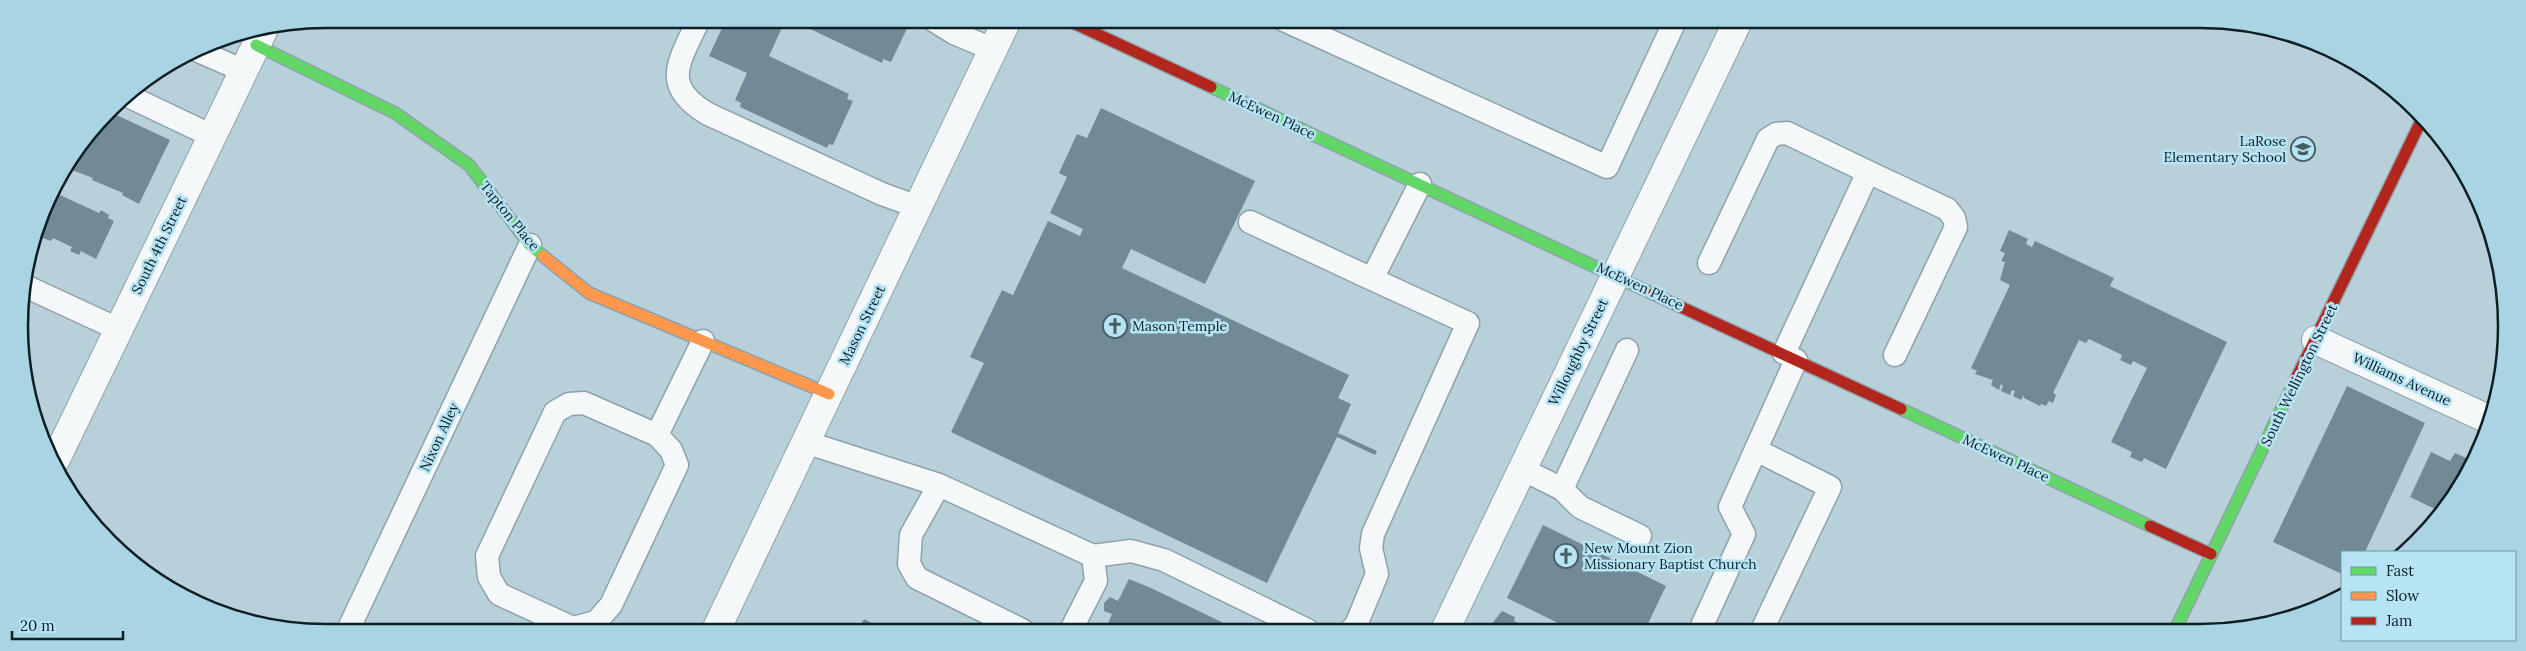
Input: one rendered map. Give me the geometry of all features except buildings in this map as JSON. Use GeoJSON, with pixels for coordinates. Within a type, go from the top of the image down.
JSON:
{"type":"FeatureCollection","features":[{"type":"Feature","properties":{"kind":"street","name":"Mason Street"},"geometry":{"type":"LineString","coordinates":[[719,624],[1002,28]]}},
{"type":"Feature","properties":{"kind":"street","name":"McEwen Place"},"geometry":{"type":"LineString","coordinates":[[1084,28],[1616,274],[2211,554]]}},
{"type":"Feature","properties":{"kind":"street","name":"Willoughby Street"},"geometry":{"type":"LineString","coordinates":[[1448,624],[1735,28]]}},
{"type":"Feature","properties":{"kind":"street","name":"South 4th Street"},"geometry":{"type":"LineString","coordinates":[[57,456],[259,38]]}},
{"type":"Feature","properties":{"kind":"street","name":"Tapton Place"},"geometry":{"type":"LineString","coordinates":[[259,38],[395,113],[469,165],[530,245],[589,293],[828,394]]}},
{"type":"Feature","properties":{"kind":"street","name":"South Wellington Street"},"geometry":{"type":"LineString","coordinates":[[2178,624],[2420,124]]}},
{"type":"Feature","properties":{"kind":"street","name":"Williams Avenue"},"geometry":{"type":"LineString","coordinates":[[2316,340],[2484,417]]}},
{"type":"Feature","properties":{"kind":"lane"},"geometry":{"type":"LineString","coordinates":[[695,28],[677,68],[679,89],[690,104],[865,186],[918,207]]}},
{"type":"Feature","properties":{"kind":"lane"},"geometry":{"type":"LineString","coordinates":[[946,28],[992,49]]}},
{"type":"Feature","properties":{"kind":"lane"},"geometry":{"type":"LineString","coordinates":[[1302,28],[1607,166],[1672,28]]}},
{"type":"Feature","properties":{"kind":"lane"},"geometry":{"type":"LineString","coordinates":[[204,53],[244,71]]}},
{"type":"Feature","properties":{"kind":"lane"},"geometry":{"type":"LineString","coordinates":[[133,98],[212,136]]}},
{"type":"Feature","properties":{"kind":"lane"},"geometry":{"type":"LineString","coordinates":[[1709,263],[1768,139],[1776,134],[1787,133],[1946,209],[1954,218],[1956,227],[1894,355]]}},
{"type":"Feature","properties":{"kind":"lane"},"geometry":{"type":"LineString","coordinates":[[1703,624],[1744,534],[1730,507],[1756,450],[1790,356],[1868,172]]}},
{"type":"Feature","properties":{"kind":"lane"},"geometry":{"type":"LineString","coordinates":[[1372,279],[1420,184]]}},
{"type":"Feature","properties":{"kind":"lane"},"geometry":{"type":"LineString","coordinates":[[1250,222],[1468,323],[1373,534],[1371,548],[1376,574],[1357,624]]}},
{"type":"Feature","properties":{"kind":"lane","name":"Nixon Alley"},"geometry":{"type":"LineString","coordinates":[[351,624],[530,245]]}},
{"type":"Feature","properties":{"kind":"lane"},"geometry":{"type":"LineString","coordinates":[[30,288],[118,330]]}},
{"type":"Feature","properties":{"kind":"lane"},"geometry":{"type":"LineString","coordinates":[[658,435],[703,341]]}},
{"type":"Feature","properties":{"kind":"lane"},"geometry":{"type":"LineString","coordinates":[[1562,489],[1627,350]]}},
{"type":"Feature","properties":{"kind":"lane"},"geometry":{"type":"LineString","coordinates":[[564,624],[499,594],[489,577],[487,556],[556,412],[569,404],[584,403],[658,435],[671,450],[677,465],[611,605],[596,622],[588,624]]}},
{"type":"Feature","properties":{"kind":"lane"},"geometry":{"type":"LineString","coordinates":[[806,442],[939,484],[1093,556],[1132,551],[1164,560],[1295,624]]}},
{"type":"Feature","properties":{"kind":"lane"},"geometry":{"type":"LineString","coordinates":[[1756,450],[1830,487],[1765,624]]}},
{"type":"Feature","properties":{"kind":"lane"},"geometry":{"type":"LineString","coordinates":[[1522,470],[1562,489],[1580,507],[1640,536]]}},
{"type":"Feature","properties":{"kind":"lane"},"geometry":{"type":"LineString","coordinates":[[939,484],[911,535],[909,564],[917,578],[1010,624]]}},
{"type":"Feature","properties":{"kind":"lane"},"geometry":{"type":"LineString","coordinates":[[1074,624],[1096,581],[1093,556]]}},
{"type":"Feature","properties":{"kind":"traffic: fast"},"geometry":{"type":"LineString","coordinates":[[256,45],[395,113],[469,165],[530,245],[543,256]]}},
{"type":"Feature","properties":{"kind":"traffic: fast"},"geometry":{"type":"LineString","coordinates":[[1211,87],[1653,294]]}},
{"type":"Feature","properties":{"kind":"traffic: fast"},"geometry":{"type":"LineString","coordinates":[[2178,624],[2294,383]]}},
{"type":"Feature","properties":{"kind":"traffic: fast"},"geometry":{"type":"LineString","coordinates":[[1901,409],[2150,526]]}},
{"type":"Feature","properties":{"kind":"traffic: slow"},"geometry":{"type":"LineString","coordinates":[[543,256],[589,293],[829,394]]}},
{"type":"Feature","properties":{"kind":"traffic: jam"},"geometry":{"type":"LineString","coordinates":[[1084,28],[1211,87]]}},
{"type":"Feature","properties":{"kind":"traffic: jam"},"geometry":{"type":"LineString","coordinates":[[2294,383],[2420,124]]}},
{"type":"Feature","properties":{"kind":"traffic: jam"},"geometry":{"type":"LineString","coordinates":[[1653,294],[1901,409]]}},
{"type":"Feature","properties":{"kind":"traffic: jam"},"geometry":{"type":"LineString","coordinates":[[2150,526],[2211,554]]}},
{"type":"Feature","properties":{"kind":"place","name":"LaRose Elementary School"},"geometry":{"type":"Point","coordinates":[2303,149]}},
{"type":"Feature","properties":{"kind":"place","name":"Mason Temple"},"geometry":{"type":"Point","coordinates":[1115,326]}},
{"type":"Feature","properties":{"kind":"place","name":"New Mount Zion Missionary Baptist Church"},"geometry":{"type":"Point","coordinates":[1566,556]}}]}
